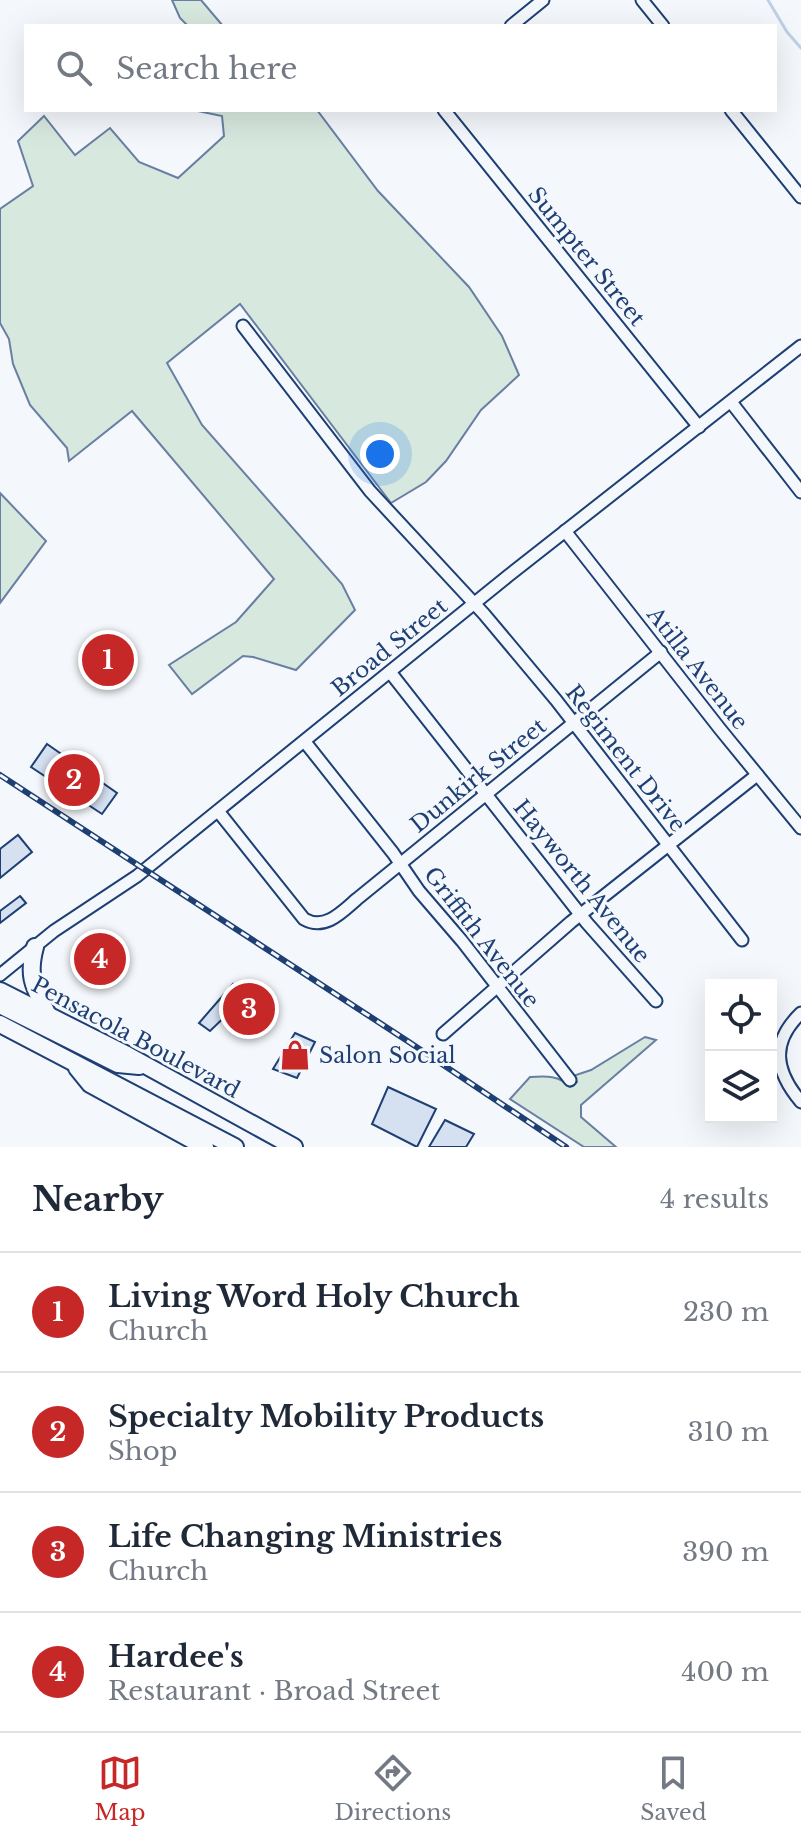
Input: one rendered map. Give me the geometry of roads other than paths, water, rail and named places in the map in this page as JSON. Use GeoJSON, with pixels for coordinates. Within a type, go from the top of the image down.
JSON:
{"type":"FeatureCollection","features":[{"type":"Feature","properties":{"kind":"highway"},"geometry":{"type":"LineString","coordinates":[[35,947],[31,962],[32,982],[47,1013]]}},
{"type":"Feature","properties":{"kind":"highway","name":"Pensacola Boulevard"},"geometry":{"type":"LineString","coordinates":[[0,991],[149,1067],[294,1147]]}},
{"type":"Feature","properties":{"kind":"highway"},"geometry":{"type":"LineString","coordinates":[[0,1005],[118,1064],[149,1067]]}},
{"type":"Feature","properties":{"kind":"highway"},"geometry":{"type":"LineString","coordinates":[[0,1024],[235,1147]]}},
{"type":"Feature","properties":{"kind":"highway"},"geometry":{"type":"LineString","coordinates":[[71,1060],[90,1084],[205,1147]]}},
{"type":"Feature","properties":{"kind":"street"},"geometry":{"type":"LineString","coordinates":[[513,24],[543,0]]}},
{"type":"Feature","properties":{"kind":"street"},"geometry":{"type":"LineString","coordinates":[[642,0],[661,24]]}},
{"type":"Feature","properties":{"kind":"street","name":"Sumpter Street"},"geometry":{"type":"LineString","coordinates":[[446,112],[699,427]]}},
{"type":"Feature","properties":{"kind":"street"},"geometry":{"type":"LineString","coordinates":[[733,112],[801,197]]}},
{"type":"Feature","properties":{"kind":"street","name":"Regiment Drive"},"geometry":{"type":"LineString","coordinates":[[243,326],[370,491],[474,604],[556,700],[742,940]]}},
{"type":"Feature","properties":{"kind":"street","name":"Broad Street"},"geometry":{"type":"LineString","coordinates":[[0,975],[70,920],[137,876],[565,531],[801,346]]}},
{"type":"Feature","properties":{"kind":"street"},"geometry":{"type":"LineString","coordinates":[[731,402],[801,492]]}},
{"type":"Feature","properties":{"kind":"street","name":"Atilla Avenue"},"geometry":{"type":"LineString","coordinates":[[565,531],[801,828]]}},
{"type":"Feature","properties":{"kind":"street","name":"Dunkirk Street"},"geometry":{"type":"LineString","coordinates":[[218,811],[304,919],[318,924],[334,917],[661,652]]}},
{"type":"Feature","properties":{"kind":"street","name":"Hayworth Avenue"},"geometry":{"type":"LineString","coordinates":[[390,672],[581,915],[656,1001]]}},
{"type":"Feature","properties":{"kind":"street","name":"Griffith Avenue"},"geometry":{"type":"LineString","coordinates":[[305,742],[570,1080]]}},
{"type":"Feature","properties":{"kind":"street"},"geometry":{"type":"LineString","coordinates":[[443,1034],[581,915],[757,775]]}},
{"type":"Feature","properties":{"kind":"street"},"geometry":{"type":"LineString","coordinates":[[801,1013],[785,1033],[779,1053],[783,1075],[801,1102]]}},
{"type":"Feature","properties":{"kind":"waterway"},"geometry":{"type":"LineString","coordinates":[[768,0],[787,32],[801,48]]}},
{"type":"Feature","properties":{"kind":"railway"},"geometry":{"type":"LineString","coordinates":[[0,775],[566,1147]]}},
{"type":"Feature","properties":{"kind":"place","name":"Living Word Holy Church"},"geometry":{"type":"Point","coordinates":[108,660]}},
{"type":"Feature","properties":{"kind":"place","name":"Specialty Mobility Products"},"geometry":{"type":"Point","coordinates":[74,780]}},
{"type":"Feature","properties":{"kind":"place","name":"Hardee's"},"geometry":{"type":"Point","coordinates":[100,959]}},
{"type":"Feature","properties":{"kind":"place","name":"Life Changing Ministries"},"geometry":{"type":"Point","coordinates":[249,1009]}},
{"type":"Feature","properties":{"kind":"place","name":"Salon Social"},"geometry":{"type":"Point","coordinates":[295,1055]}}]}
